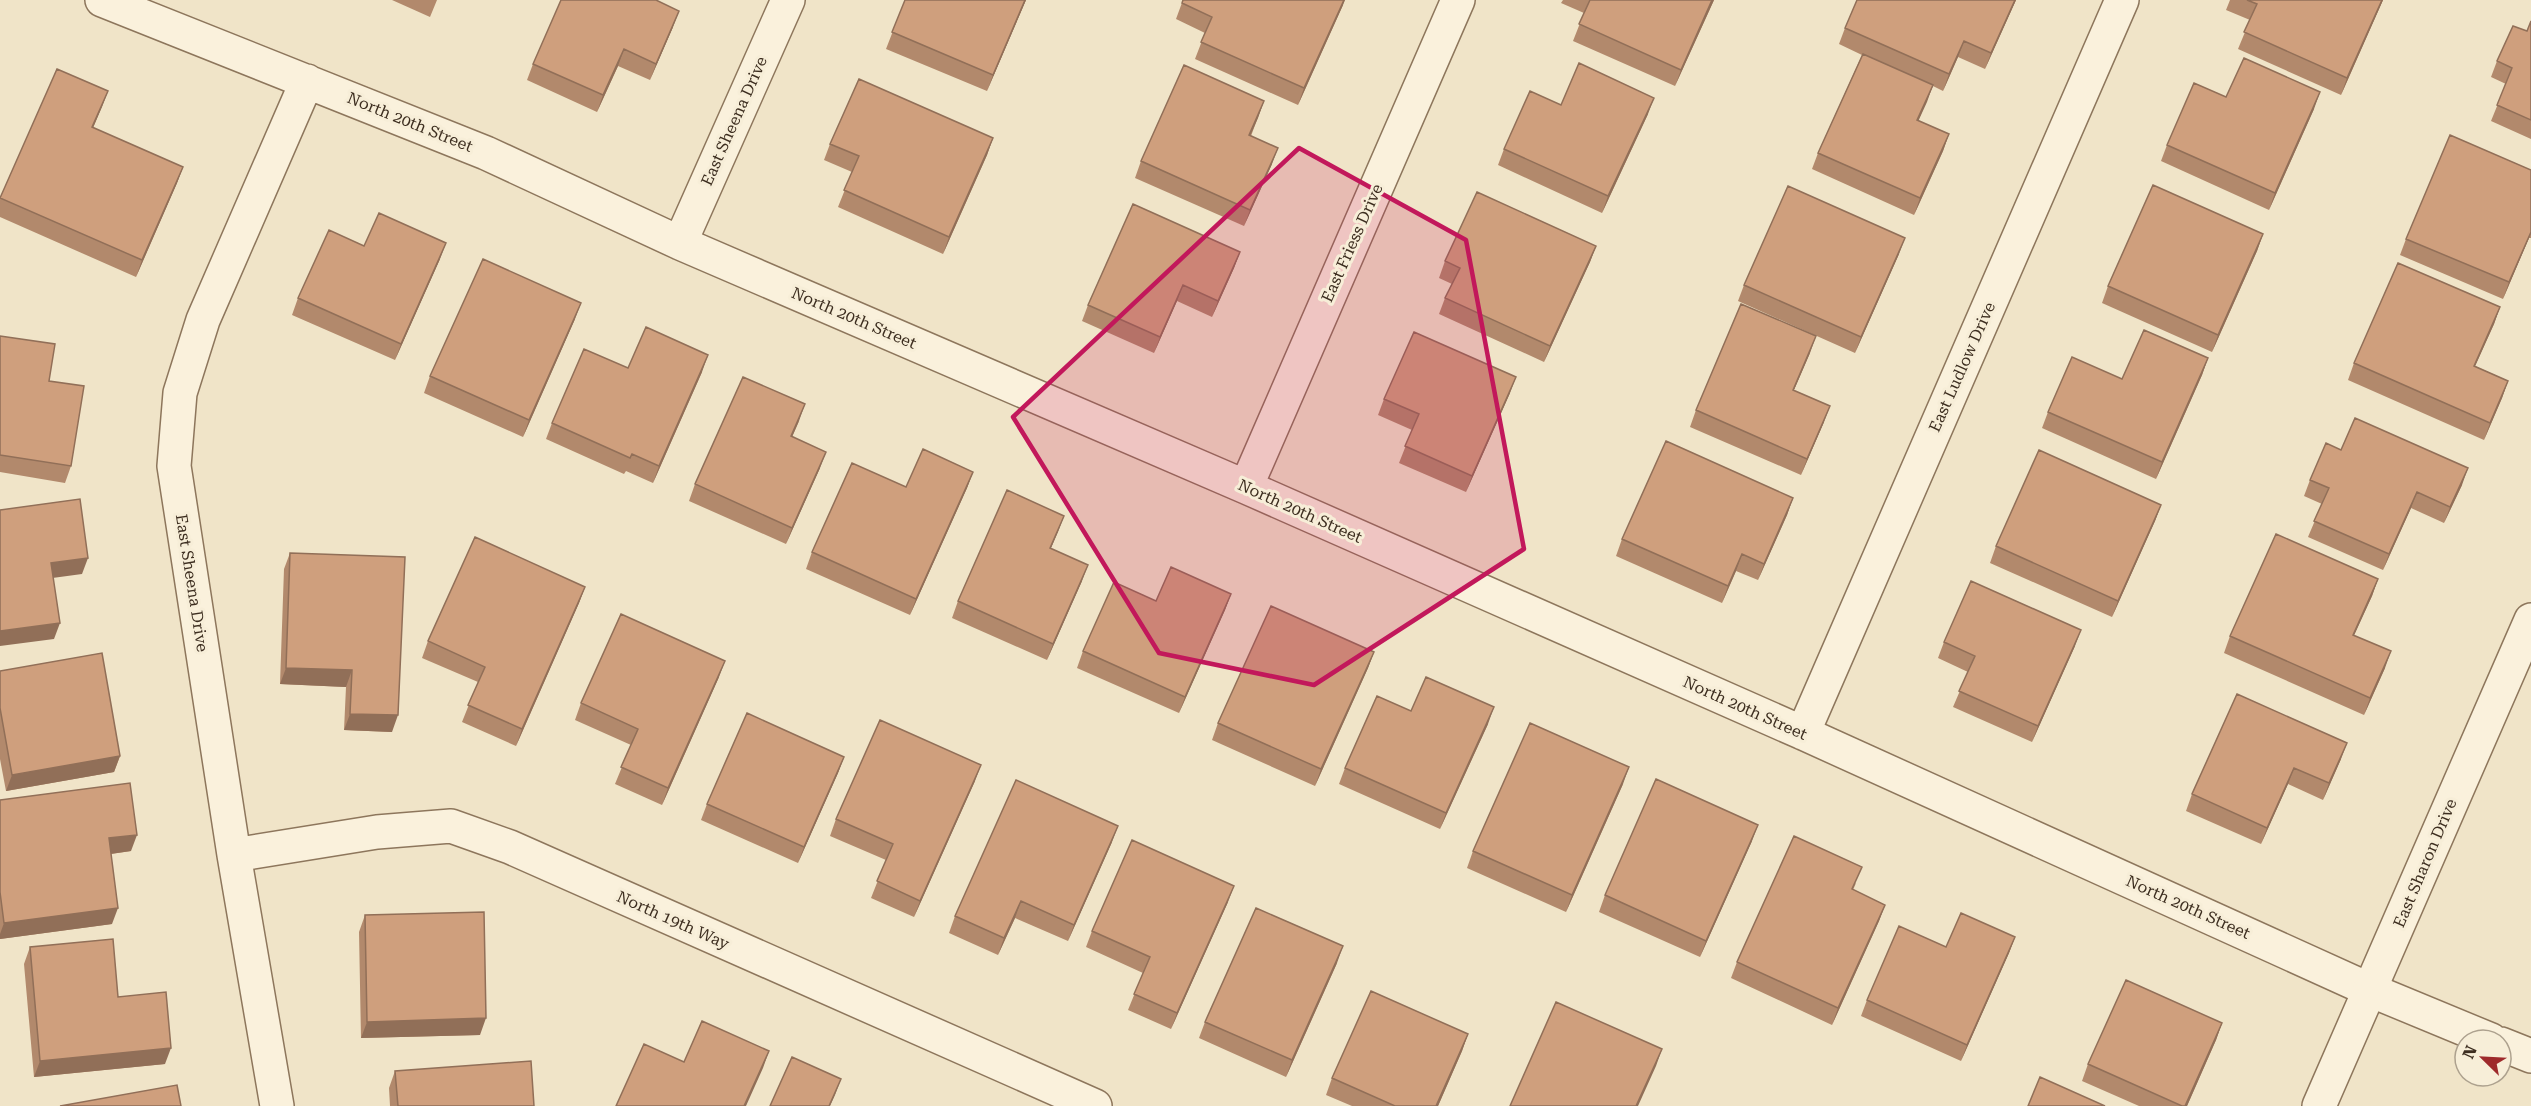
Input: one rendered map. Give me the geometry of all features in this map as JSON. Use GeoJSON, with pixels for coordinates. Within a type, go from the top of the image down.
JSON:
{"type":"FeatureCollection","features":[{"type":"Feature","properties":{"kind":"street","name":"North 20th Street"},"geometry":{"type":"LineString","coordinates":[[102,0],[486,153],[680,243],[1246,487],[1803,733],[2370,990],[2463,1028]]}},
{"type":"Feature","properties":{"kind":"street","name":"East Sheena Drive"},"geometry":{"type":"LineString","coordinates":[[680,243],[788,0]]}},
{"type":"Feature","properties":{"kind":"street","name":"East Friess Drive"},"geometry":{"type":"LineString","coordinates":[[1246,487],[1458,0]]}},
{"type":"Feature","properties":{"kind":"street","name":"East Ludlow Drive"},"geometry":{"type":"LineString","coordinates":[[1803,733],[2122,0]]}},
{"type":"Feature","properties":{"kind":"street","name":"East Sheena Drive"},"geometry":{"type":"LineString","coordinates":[[277,1106],[234,855],[174,466],[180,393],[203,320],[307,81]]}},
{"type":"Feature","properties":{"kind":"street","name":"East Sharon Drive"},"geometry":{"type":"LineString","coordinates":[[2319,1106],[2531,620]]}},
{"type":"Feature","properties":{"kind":"street","name":"North 19th Way"},"geometry":{"type":"LineString","coordinates":[[234,855],[377,832],[452,826],[510,847],[1095,1106]]}},
{"type":"Feature","properties":{"kind":"street"},"geometry":{"type":"LineString","coordinates":[[2513,1049],[2531,1056]]}},
{"type":"Feature","properties":{"kind":"highlighted area"},"geometry":{"type":"Polygon","coordinates":[[[1299,148],[1466,240],[1524,549],[1314,685],[1159,653],[1013,417],[1299,148]]]}},
{"type":"Feature","properties":{"kind":"building"},"geometry":{"type":"Polygon","coordinates":[[[561,0],[656,0],[679,11],[656,64],[624,49],[603,95],[533,64],[561,0]]]}},
{"type":"Feature","properties":{"kind":"building"},"geometry":{"type":"Polygon","coordinates":[[[905,0],[1025,0],[993,75],[892,32],[905,0]]]}},
{"type":"Feature","properties":{"kind":"building"},"geometry":{"type":"Polygon","coordinates":[[[1183,0],[1344,0],[1304,88],[1201,42],[1212,17],[1182,3],[1183,0]]]}},
{"type":"Feature","properties":{"kind":"building"},"geometry":{"type":"Polygon","coordinates":[[[1590,0],[1712,0],[1681,70],[1579,24],[1590,0]]]}},
{"type":"Feature","properties":{"kind":"building"},"geometry":{"type":"Polygon","coordinates":[[[1857,0],[2015,0],[1991,53],[1964,41],[1949,74],[1845,28],[1857,0]]]}},
{"type":"Feature","properties":{"kind":"building"},"geometry":{"type":"Polygon","coordinates":[[[2247,0],[2382,0],[2347,78],[2244,32],[2257,4],[2247,0]]]}},
{"type":"Feature","properties":{"kind":"building"},"geometry":{"type":"Polygon","coordinates":[[[2531,21],[2531,120],[2497,105],[2512,68],[2497,61],[2513,26],[2527,31],[2531,21]]]}},
{"type":"Feature","properties":{"kind":"building"},"geometry":{"type":"Polygon","coordinates":[[[1863,54],[1933,85],[1917,120],[1949,134],[1920,198],[1818,153],[1863,54]]]}},
{"type":"Feature","properties":{"kind":"building"},"geometry":{"type":"Polygon","coordinates":[[[2244,58],[2320,92],[2275,193],[2167,145],[2194,83],[2226,97],[2244,58]]]}},
{"type":"Feature","properties":{"kind":"building"},"geometry":{"type":"Polygon","coordinates":[[[1579,63],[1654,98],[1608,196],[1504,149],[1530,91],[1561,105],[1579,63]]]}},
{"type":"Feature","properties":{"kind":"building"},"geometry":{"type":"Polygon","coordinates":[[[1184,65],[1264,101],[1249,135],[1278,148],[1250,210],[1141,161],[1184,65]]]}},
{"type":"Feature","properties":{"kind":"building"},"geometry":{"type":"Polygon","coordinates":[[[57,69],[108,91],[92,127],[183,167],[142,260],[0,198],[57,69]]]}},
{"type":"Feature","properties":{"kind":"building"},"geometry":{"type":"Polygon","coordinates":[[[859,79],[993,138],[949,237],[844,190],[859,156],[830,144],[859,79]]]}},
{"type":"Feature","properties":{"kind":"building"},"geometry":{"type":"Polygon","coordinates":[[[2450,135],[2531,170],[2531,232],[2509,282],[2406,239],[2450,135]]]}},
{"type":"Feature","properties":{"kind":"building"},"geometry":{"type":"Polygon","coordinates":[[[2153,185],[2263,234],[2218,335],[2108,286],[2153,185]]]}},
{"type":"Feature","properties":{"kind":"building"},"geometry":{"type":"Polygon","coordinates":[[[1788,186],[1905,238],[1861,337],[1744,285],[1788,186]]]}},
{"type":"Feature","properties":{"kind":"building"},"geometry":{"type":"Polygon","coordinates":[[[1477,192],[1596,246],[1550,346],[1445,298],[1460,268],[1445,261],[1477,192]]]}},
{"type":"Feature","properties":{"kind":"building"},"geometry":{"type":"Polygon","coordinates":[[[1133,204],[1240,252],[1218,301],[1183,285],[1160,337],[1088,305],[1133,204]]]}},
{"type":"Feature","properties":{"kind":"building"},"geometry":{"type":"Polygon","coordinates":[[[379,213],[446,243],[401,344],[298,298],[329,230],[364,246],[379,213]]]}},
{"type":"Feature","properties":{"kind":"building"},"geometry":{"type":"Polygon","coordinates":[[[483,259],[581,303],[529,420],[430,376],[483,259]]]}},
{"type":"Feature","properties":{"kind":"building"},"geometry":{"type":"Polygon","coordinates":[[[2398,263],[2500,307],[2474,366],[2508,381],[2490,423],[2354,363],[2398,263]]]}},
{"type":"Feature","properties":{"kind":"building"},"geometry":{"type":"Polygon","coordinates":[[[1741,304],[1816,336],[1793,390],[1830,406],[1807,459],[1696,410],[1741,304]]]}},
{"type":"Feature","properties":{"kind":"building"},"geometry":{"type":"Polygon","coordinates":[[[646,327],[708,355],[659,466],[632,454],[630,458],[552,423],[584,349],[628,368],[646,327]]]}},
{"type":"Feature","properties":{"kind":"building"},"geometry":{"type":"Polygon","coordinates":[[[2144,330],[2208,358],[2162,462],[2048,412],[2072,357],[2122,379],[2144,330]]]}},
{"type":"Feature","properties":{"kind":"building"},"geometry":{"type":"Polygon","coordinates":[[[1414,332],[1516,377],[1472,476],[1405,446],[1419,414],[1384,399],[1414,332]]]}},
{"type":"Feature","properties":{"kind":"building"},"geometry":{"type":"Polygon","coordinates":[[[0,336],[55,344],[49,381],[84,386],[71,466],[0,455],[0,336]]]}},
{"type":"Feature","properties":{"kind":"building"},"geometry":{"type":"Polygon","coordinates":[[[743,377],[805,404],[791,436],[826,452],[792,528],[695,484],[743,377]]]}},
{"type":"Feature","properties":{"kind":"building"},"geometry":{"type":"Polygon","coordinates":[[[2355,418],[2468,468],[2450,507],[2417,492],[2389,554],[2314,521],[2329,488],[2310,480],[2326,443],[2341,450],[2355,418]]]}},
{"type":"Feature","properties":{"kind":"building"},"geometry":{"type":"Polygon","coordinates":[[[1666,441],[1793,498],[1764,564],[1742,554],[1728,586],[1622,539],[1666,441]]]}},
{"type":"Feature","properties":{"kind":"building"},"geometry":{"type":"Polygon","coordinates":[[[923,449],[973,472],[916,599],[812,552],[852,463],[906,487],[923,449]]]}},
{"type":"Feature","properties":{"kind":"building"},"geometry":{"type":"Polygon","coordinates":[[[2039,450],[2161,505],[2118,601],[1996,546],[2039,450]]]}},
{"type":"Feature","properties":{"kind":"building"},"geometry":{"type":"Polygon","coordinates":[[[1007,490],[1064,516],[1050,548],[1088,565],[1053,644],[958,601],[1007,490]]]}},
{"type":"Feature","properties":{"kind":"building"},"geometry":{"type":"Polygon","coordinates":[[[80,499],[88,558],[51,563],[60,623],[0,631],[0,510],[80,499]]]}},
{"type":"Feature","properties":{"kind":"building"},"geometry":{"type":"Polygon","coordinates":[[[2276,534],[2378,579],[2353,635],[2391,651],[2370,698],[2230,636],[2276,534]]]}},
{"type":"Feature","properties":{"kind":"building"},"geometry":{"type":"Polygon","coordinates":[[[475,537],[585,587],[522,729],[468,705],[485,667],[428,641],[475,537]]]}},
{"type":"Feature","properties":{"kind":"building"},"geometry":{"type":"Polygon","coordinates":[[[290,553],[405,557],[398,715],[350,714],[352,670],[286,668],[290,553]]]}},
{"type":"Feature","properties":{"kind":"building"},"geometry":{"type":"Polygon","coordinates":[[[1171,567],[1231,594],[1185,697],[1083,651],[1114,582],[1156,601],[1171,567]]]}},
{"type":"Feature","properties":{"kind":"building"},"geometry":{"type":"Polygon","coordinates":[[[1971,581],[2081,630],[2038,726],[1959,691],[1975,656],[1944,642],[1971,581]]]}},
{"type":"Feature","properties":{"kind":"building"},"geometry":{"type":"Polygon","coordinates":[[[1271,606],[1374,652],[1321,769],[1218,723],[1271,606]]]}},
{"type":"Feature","properties":{"kind":"building"},"geometry":{"type":"Polygon","coordinates":[[[621,614],[725,661],[668,788],[621,767],[638,729],[581,703],[621,614]]]}},
{"type":"Feature","properties":{"kind":"building"},"geometry":{"type":"Polygon","coordinates":[[[102,653],[120,756],[12,775],[0,708],[0,671],[102,653]]]}},
{"type":"Feature","properties":{"kind":"building"},"geometry":{"type":"Polygon","coordinates":[[[1426,677],[1494,707],[1446,813],[1345,768],[1377,696],[1411,711],[1426,677]]]}},
{"type":"Feature","properties":{"kind":"building"},"geometry":{"type":"Polygon","coordinates":[[[2237,694],[2347,743],[2329,783],[2294,768],[2267,828],[2192,794],[2237,694]]]}},
{"type":"Feature","properties":{"kind":"building"},"geometry":{"type":"Polygon","coordinates":[[[747,713],[844,757],[804,847],[707,804],[747,713]]]}},
{"type":"Feature","properties":{"kind":"building"},"geometry":{"type":"Polygon","coordinates":[[[880,720],[981,765],[920,901],[877,881],[893,844],[836,819],[880,720]]]}},
{"type":"Feature","properties":{"kind":"building"},"geometry":{"type":"Polygon","coordinates":[[[1530,723],[1629,767],[1572,895],[1473,851],[1530,723]]]}},
{"type":"Feature","properties":{"kind":"building"},"geometry":{"type":"Polygon","coordinates":[[[1656,779],[1758,825],[1706,941],[1605,895],[1656,779]]]}},
{"type":"Feature","properties":{"kind":"building"},"geometry":{"type":"Polygon","coordinates":[[[1016,780],[1118,826],[1074,925],[1021,901],[1004,938],[955,916],[1016,780]]]}},
{"type":"Feature","properties":{"kind":"building"},"geometry":{"type":"Polygon","coordinates":[[[130,783],[137,835],[109,838],[118,908],[4,923],[0,892],[0,800],[130,783]]]}},
{"type":"Feature","properties":{"kind":"building"},"geometry":{"type":"Polygon","coordinates":[[[1794,836],[1862,867],[1852,889],[1885,905],[1838,1008],[1737,962],[1794,836]]]}},
{"type":"Feature","properties":{"kind":"building"},"geometry":{"type":"Polygon","coordinates":[[[1132,840],[1234,886],[1177,1013],[1134,994],[1150,957],[1092,931],[1132,840]]]}},
{"type":"Feature","properties":{"kind":"building"},"geometry":{"type":"Polygon","coordinates":[[[1256,908],[1343,946],[1292,1060],[1205,1022],[1256,908]]]}},
{"type":"Feature","properties":{"kind":"building"},"geometry":{"type":"Polygon","coordinates":[[[484,912],[486,1018],[367,1022],[365,915],[484,912]]]}},
{"type":"Feature","properties":{"kind":"building"},"geometry":{"type":"Polygon","coordinates":[[[1961,913],[2015,937],[1967,1045],[1867,1000],[1899,926],[1946,947],[1961,913]]]}},
{"type":"Feature","properties":{"kind":"building"},"geometry":{"type":"Polygon","coordinates":[[[113,939],[118,997],[166,992],[171,1048],[40,1061],[30,947],[113,939]]]}},
{"type":"Feature","properties":{"kind":"building"},"geometry":{"type":"Polygon","coordinates":[[[2126,980],[2222,1023],[2185,1106],[2088,1064],[2126,980]]]}},
{"type":"Feature","properties":{"kind":"building"},"geometry":{"type":"Polygon","coordinates":[[[1371,991],[1468,1034],[1436,1106],[1395,1106],[1332,1078],[1371,991]]]}},
{"type":"Feature","properties":{"kind":"building"},"geometry":{"type":"Polygon","coordinates":[[[1556,1002],[1662,1049],[1636,1106],[1510,1106],[1556,1002]]]}},
{"type":"Feature","properties":{"kind":"building"},"geometry":{"type":"Polygon","coordinates":[[[702,1021],[769,1051],[744,1106],[616,1106],[644,1044],[684,1062],[702,1021]]]}},
{"type":"Feature","properties":{"kind":"building"},"geometry":{"type":"Polygon","coordinates":[[[792,1057],[841,1079],[829,1106],[770,1106],[792,1057]]]}},
{"type":"Feature","properties":{"kind":"building"},"geometry":{"type":"Polygon","coordinates":[[[531,1061],[534,1106],[398,1106],[395,1071],[531,1061]]]}},
{"type":"Feature","properties":{"kind":"building"},"geometry":{"type":"Polygon","coordinates":[[[2040,1077],[2105,1106],[2028,1106],[2040,1077]]]}},
{"type":"Feature","properties":{"kind":"building"},"geometry":{"type":"Polygon","coordinates":[[[177,1085],[181,1106],[60,1106],[177,1085]]]}}]}
